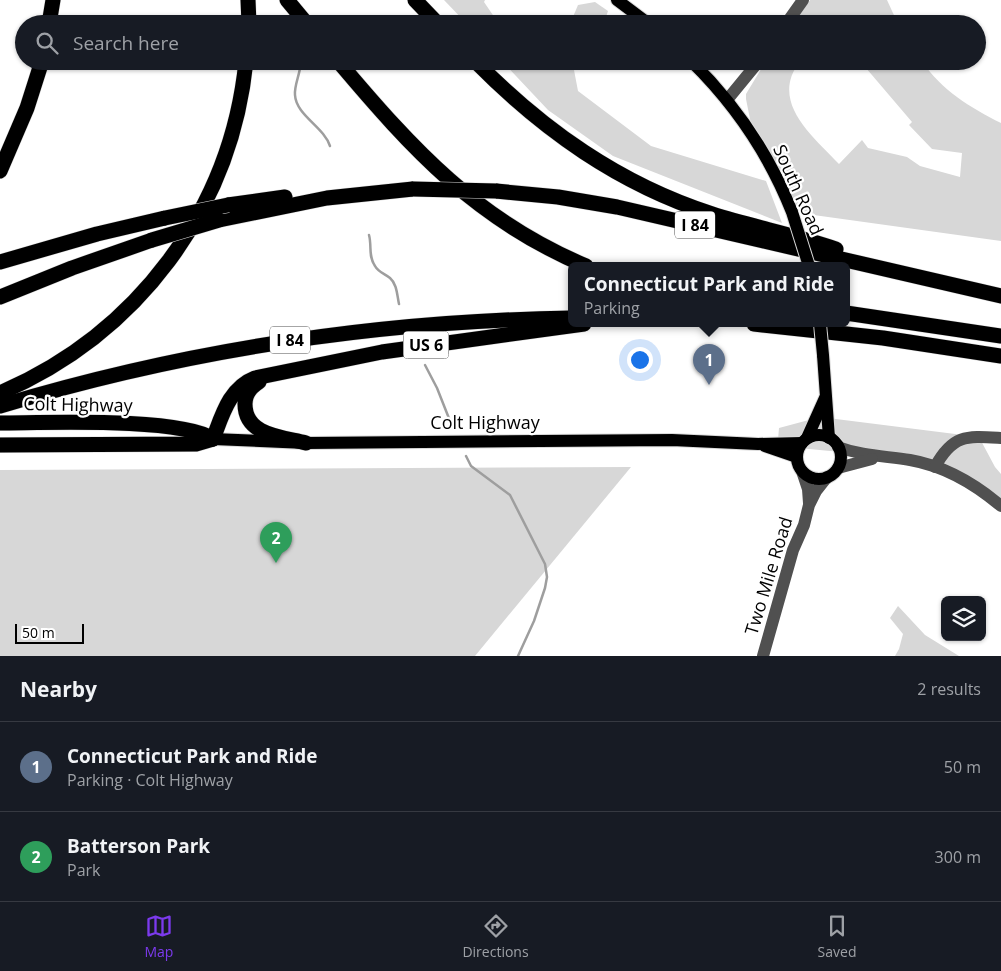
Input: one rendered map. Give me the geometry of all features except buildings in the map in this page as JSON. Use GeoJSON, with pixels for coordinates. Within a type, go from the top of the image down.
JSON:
{"type":"FeatureCollection","features":[{"type":"Feature","properties":{"kind":"highway"},"geometry":{"type":"LineString","coordinates":[[51,15],[53,0]]}},
{"type":"Feature","properties":{"kind":"highway"},"geometry":{"type":"LineString","coordinates":[[248,0],[249,15]]}},
{"type":"Feature","properties":{"kind":"highway"},"geometry":{"type":"LineString","coordinates":[[287,0],[300,15]]}},
{"type":"Feature","properties":{"kind":"highway"},"geometry":{"type":"LineString","coordinates":[[415,0],[429,15]]}},
{"type":"Feature","properties":{"kind":"highway"},"geometry":{"type":"LineString","coordinates":[[0,171],[18,131],[39,70]]}},
{"type":"Feature","properties":{"kind":"highway"},"geometry":{"type":"LineString","coordinates":[[0,393],[43,372],[97,335],[146,289],[177,251],[200,212],[224,158],[236,116],[244,70]]}},
{"type":"Feature","properties":{"kind":"highway"},"geometry":{"type":"LineString","coordinates":[[346,70],[401,135],[457,189],[527,237],[578,262]]}},
{"type":"Feature","properties":{"kind":"highway"},"geometry":{"type":"LineString","coordinates":[[484,70],[514,99],[559,136],[597,161],[638,184],[697,208],[814,241],[891,270]]}},
{"type":"Feature","properties":{"kind":"highway","name":"I 84"},"geometry":{"type":"LineString","coordinates":[[0,297],[72,268],[152,240],[219,220],[292,204],[354,194],[413,189],[496,191],[558,196],[617,207],[1001,296]]}},
{"type":"Feature","properties":{"kind":"highway"},"geometry":{"type":"LineString","coordinates":[[0,262],[88,236],[228,205],[279,197],[354,194]]}},
{"type":"Feature","properties":{"kind":"highway"},"geometry":{"type":"LineString","coordinates":[[850,314],[1001,336]]}},
{"type":"Feature","properties":{"kind":"highway","name":"I 84"},"geometry":{"type":"LineString","coordinates":[[7,404],[152,366],[298,339],[447,322],[568,318]]}},
{"type":"Feature","properties":{"kind":"highway","name":"US 6"},"geometry":{"type":"LineString","coordinates":[[213,439],[228,404],[238,389],[252,380],[270,374],[382,352],[568,326]]}},
{"type":"Feature","properties":{"kind":"highway"},"geometry":{"type":"LineString","coordinates":[[782,327],[883,338],[1001,356]]}},
{"type":"Feature","properties":{"kind":"highway"},"geometry":{"type":"LineString","coordinates":[[270,374],[254,385],[247,394],[244,406],[248,421],[258,430],[306,443]]}},
{"type":"Feature","properties":{"kind":"highway","name":"Colt Highway"},"geometry":{"type":"LineString","coordinates":[[0,423],[139,425],[197,432],[213,439]]}},
{"type":"Feature","properties":{"kind":"highway","name":"Colt Highway"},"geometry":{"type":"LineString","coordinates":[[0,445],[196,444],[213,439]]}},
{"type":"Feature","properties":{"kind":"main road"},"geometry":{"type":"LineString","coordinates":[[617,0],[637,15]]}},
{"type":"Feature","properties":{"kind":"main road","name":"South Road"},"geometry":{"type":"LineString","coordinates":[[699,70],[727,100],[765,154],[792,212],[808,262]]}},
{"type":"Feature","properties":{"kind":"main road"},"geometry":{"type":"LineString","coordinates":[[820,327],[829,438]]}},
{"type":"Feature","properties":{"kind":"main road"},"geometry":{"type":"LineString","coordinates":[[804,441],[822,435],[829,438],[838,447],[841,454],[838,468],[827,477],[814,478],[802,471],[797,457],[804,441],[825,398]]}},
{"type":"Feature","properties":{"kind":"main road","name":"Colt Highway"},"geometry":{"type":"LineString","coordinates":[[213,439],[306,443],[672,440],[758,444],[804,441]]}},
{"type":"Feature","properties":{"kind":"main road","name":"Colt Highway"},"geometry":{"type":"LineString","coordinates":[[758,444],[797,457]]}},
{"type":"Feature","properties":{"kind":"street"},"geometry":{"type":"LineString","coordinates":[[792,15],[803,0]]}},
{"type":"Feature","properties":{"kind":"street"},"geometry":{"type":"LineString","coordinates":[[727,100],[752,70]]}},
{"type":"Feature","properties":{"kind":"street"},"geometry":{"type":"LineString","coordinates":[[935,467],[946,449],[959,440],[969,437],[1001,438]]}},
{"type":"Feature","properties":{"kind":"street"},"geometry":{"type":"LineString","coordinates":[[838,447],[877,458],[910,460],[935,467],[963,479],[1001,506]]}},
{"type":"Feature","properties":{"kind":"street"},"geometry":{"type":"LineString","coordinates":[[838,468],[877,458]]}},
{"type":"Feature","properties":{"kind":"street","name":"Two Mile Road"},"geometry":{"type":"LineString","coordinates":[[802,471],[808,489],[809,505]]}},
{"type":"Feature","properties":{"kind":"street","name":"Two Mile Road"},"geometry":{"type":"LineString","coordinates":[[763,656],[793,550],[804,525],[809,505],[816,491],[827,477]]}},
{"type":"Feature","properties":{"kind":"shaded area"},"geometry":{"type":"Polygon","coordinates":[[[444,0],[485,0],[484,2],[493,15],[458,15],[444,0]]]}},
{"type":"Feature","properties":{"kind":"shaded area"},"geometry":{"type":"Polygon","coordinates":[[[810,0],[887,0],[894,15],[799,15],[810,0]]]}},
{"type":"Feature","properties":{"kind":"shaded area"},"geometry":{"type":"Polygon","coordinates":[[[595,2],[608,11],[607,15],[574,15],[578,5],[595,2]]]}},
{"type":"Feature","properties":{"kind":"shaded area"},"geometry":{"type":"Polygon","coordinates":[[[510,70],[574,70],[578,91],[651,146],[766,181],[782,223],[613,156],[548,110],[510,70]]]}},
{"type":"Feature","properties":{"kind":"shaded area"},"geometry":{"type":"Polygon","coordinates":[[[761,70],[795,70],[789,90],[792,104],[798,117],[839,164],[862,140],[868,148],[907,157],[920,166],[960,177],[962,153],[932,149],[909,125],[912,122],[868,70],[929,70],[938,81],[957,97],[1001,123],[1001,241],[792,212],[754,139],[746,94],[761,70]]]}},
{"type":"Feature","properties":{"kind":"shaded area"},"geometry":{"type":"Polygon","coordinates":[[[820,417],[979,437],[995,467],[1001,474],[1001,506],[952,474],[851,453],[758,444],[778,440],[779,428],[820,417]]]}},
{"type":"Feature","properties":{"kind":"shaded area"},"geometry":{"type":"Polygon","coordinates":[[[631,467],[475,656],[0,656],[0,470],[631,467]]]}},
{"type":"Feature","properties":{"kind":"shaded area"},"geometry":{"type":"Polygon","coordinates":[[[898,606],[925,635],[959,656],[895,656],[903,634],[890,618],[898,606]]]}},
{"type":"Feature","properties":{"kind":"waterway"},"geometry":{"type":"LineString","coordinates":[[300,70],[295,89],[297,102],[300,109],[327,139],[330,146]]}},
{"type":"Feature","properties":{"kind":"waterway"},"geometry":{"type":"LineString","coordinates":[[369,235],[373,262],[378,270],[394,283],[399,304]]}},
{"type":"Feature","properties":{"kind":"waterway"},"geometry":{"type":"LineString","coordinates":[[425,365],[437,388],[452,426]]}},
{"type":"Feature","properties":{"kind":"waterway"},"geometry":{"type":"LineString","coordinates":[[466,456],[471,466],[510,495],[545,564],[547,577],[545,588],[534,621],[518,656]]}},
{"type":"Feature","properties":{"kind":"place","name":"Connecticut Park and Ride"},"geometry":{"type":"Point","coordinates":[709,385]}},
{"type":"Feature","properties":{"kind":"place","name":"Batterson Park"},"geometry":{"type":"Point","coordinates":[276,563]}}]}
